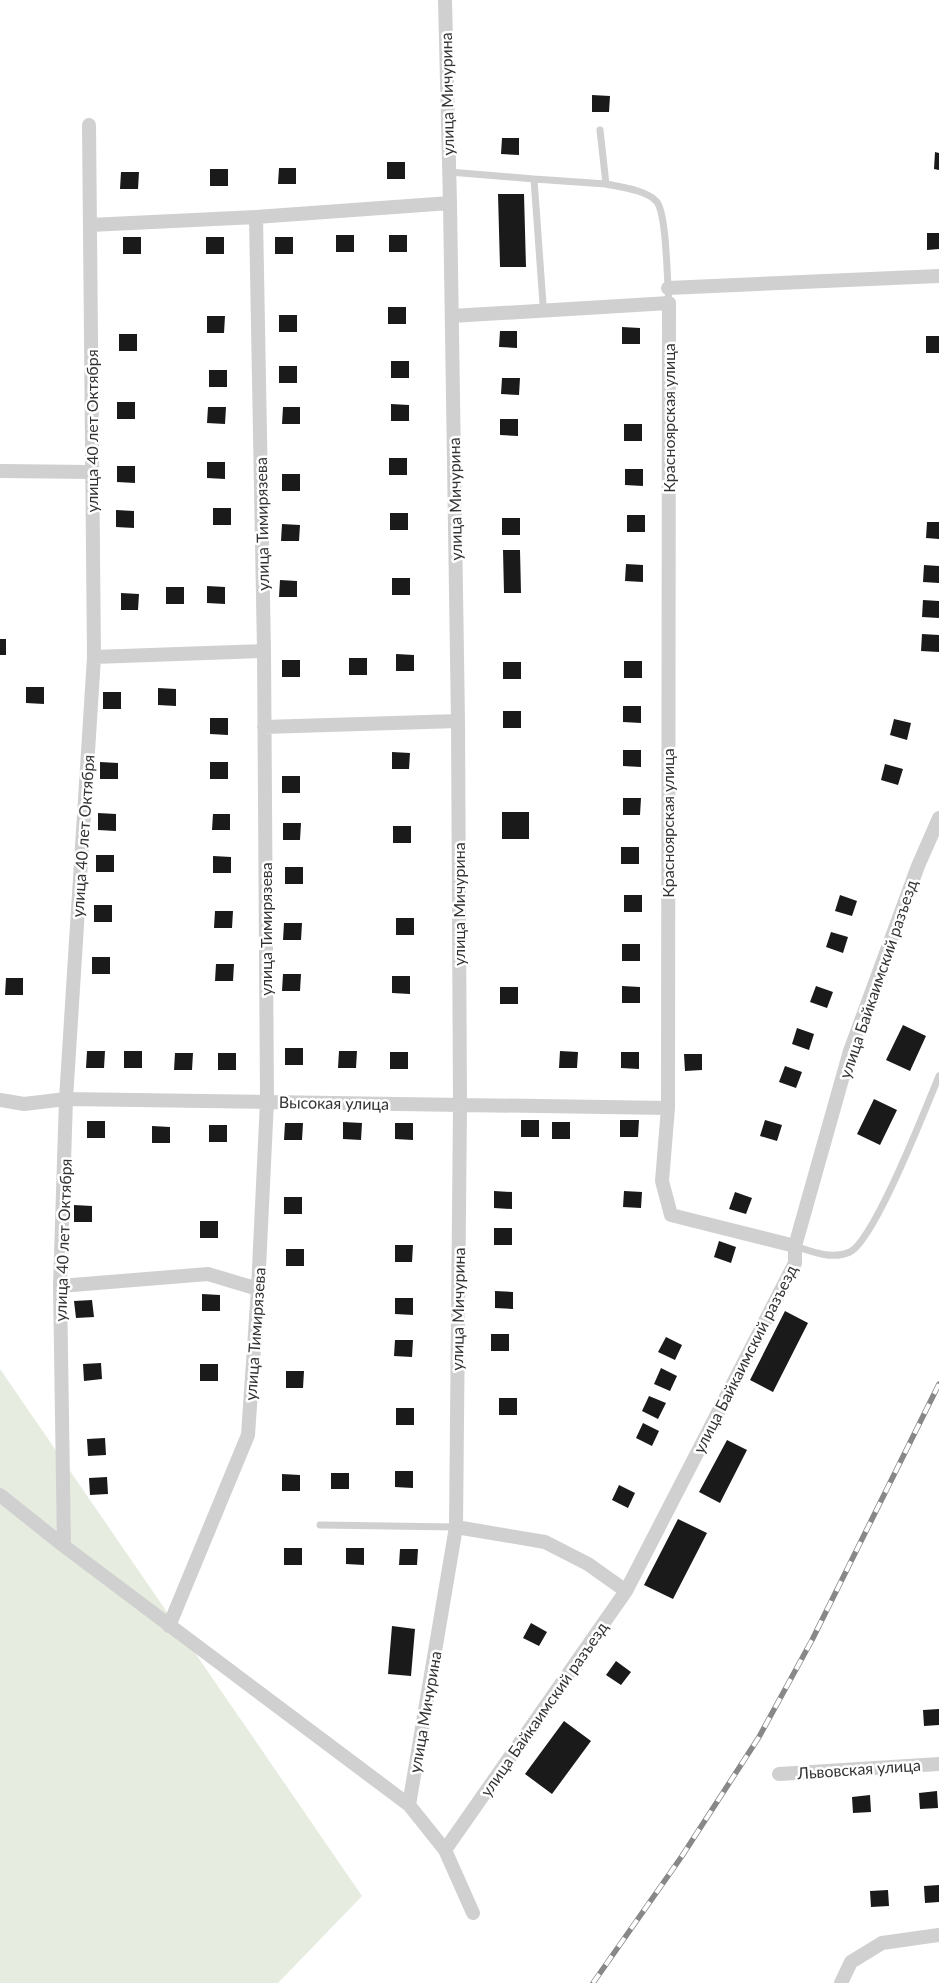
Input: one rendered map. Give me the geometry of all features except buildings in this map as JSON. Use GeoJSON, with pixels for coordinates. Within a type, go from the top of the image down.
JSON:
{"type":"FeatureCollection","features":[{"type":"Feature","properties":{"kind":"street","name":"улица Мичурина"},"geometry":{"type":"LineString","coordinates":[[409,1805],[456,1527],[460,1106],[458,721],[445,0]]}},
{"type":"Feature","properties":{"kind":"street","name":"улица 40 лет Октября"},"geometry":{"type":"LineString","coordinates":[[64,1546],[60,1286],[66,1099],[94,658],[89,125]]}},
{"type":"Feature","properties":{"kind":"street"},"geometry":{"type":"LineString","coordinates":[[90,225],[256,217],[450,202]]}},
{"type":"Feature","properties":{"kind":"street","name":"улица Тимирязева"},"geometry":{"type":"LineString","coordinates":[[169,1626],[248,1435],[258,1289],[267,1101],[264,651],[256,217]]}},
{"type":"Feature","properties":{"kind":"street"},"geometry":{"type":"LineString","coordinates":[[668,288],[939,276]]}},
{"type":"Feature","properties":{"kind":"street"},"geometry":{"type":"LineString","coordinates":[[452,316],[669,303]]}},
{"type":"Feature","properties":{"kind":"street","name":"Красноярская улица"},"geometry":{"type":"LineString","coordinates":[[669,303],[668,1108],[662,1181],[671,1215],[794,1246]]}},
{"type":"Feature","properties":{"kind":"street"},"geometry":{"type":"LineString","coordinates":[[0,471],[92,472]]}},
{"type":"Feature","properties":{"kind":"street"},"geometry":{"type":"LineString","coordinates":[[94,658],[264,651]]}},
{"type":"Feature","properties":{"kind":"street"},"geometry":{"type":"LineString","coordinates":[[264,727],[458,721]]}},
{"type":"Feature","properties":{"kind":"street","name":"улица Байкаимский разъезд"},"geometry":{"type":"LineString","coordinates":[[445,1850],[626,1592],[796,1263],[794,1246],[850,1051],[918,866],[939,818]]}},
{"type":"Feature","properties":{"kind":"street","name":"Высокая улица"},"geometry":{"type":"LineString","coordinates":[[0,1100],[24,1104],[66,1099],[668,1108]]}},
{"type":"Feature","properties":{"kind":"street"},"geometry":{"type":"LineString","coordinates":[[60,1286],[208,1274],[258,1289]]}},
{"type":"Feature","properties":{"kind":"street"},"geometry":{"type":"LineString","coordinates":[[0,1495],[169,1626],[409,1805],[445,1850],[473,1913]]}},
{"type":"Feature","properties":{"kind":"street"},"geometry":{"type":"LineString","coordinates":[[456,1527],[545,1542],[588,1564],[626,1592]]}},
{"type":"Feature","properties":{"kind":"street","name":"Львовская улица"},"geometry":{"type":"LineString","coordinates":[[779,1774],[939,1764]]}},
{"type":"Feature","properties":{"kind":"street"},"geometry":{"type":"LineString","coordinates":[[841,1983],[851,1962],[882,1943],[939,1935]]}},
{"type":"Feature","properties":{"kind":"lane"},"geometry":{"type":"LineString","coordinates":[[600,130],[606,184]]}},
{"type":"Feature","properties":{"kind":"lane"},"geometry":{"type":"LineString","coordinates":[[449,172],[606,184],[637,191],[657,202],[663,218],[669,303]]}},
{"type":"Feature","properties":{"kind":"lane"},"geometry":{"type":"LineString","coordinates":[[534,180],[543,304]]}},
{"type":"Feature","properties":{"kind":"lane"},"geometry":{"type":"LineString","coordinates":[[794,1246],[818,1254],[832,1256],[852,1251],[861,1242],[874,1223],[918,1128],[939,1076]]}},
{"type":"Feature","properties":{"kind":"lane"},"geometry":{"type":"LineString","coordinates":[[320,1525],[456,1527]]}},
{"type":"Feature","properties":{"kind":"shaded area"},"geometry":{"type":"Polygon","coordinates":[[[0,1369],[362,1896],[278,1983],[0,1983],[0,1369]]]}},
{"type":"Feature","properties":{"kind":"railway"},"geometry":{"type":"LineString","coordinates":[[593,1983],[682,1856],[759,1737],[812,1640],[939,1384]]}}]}
